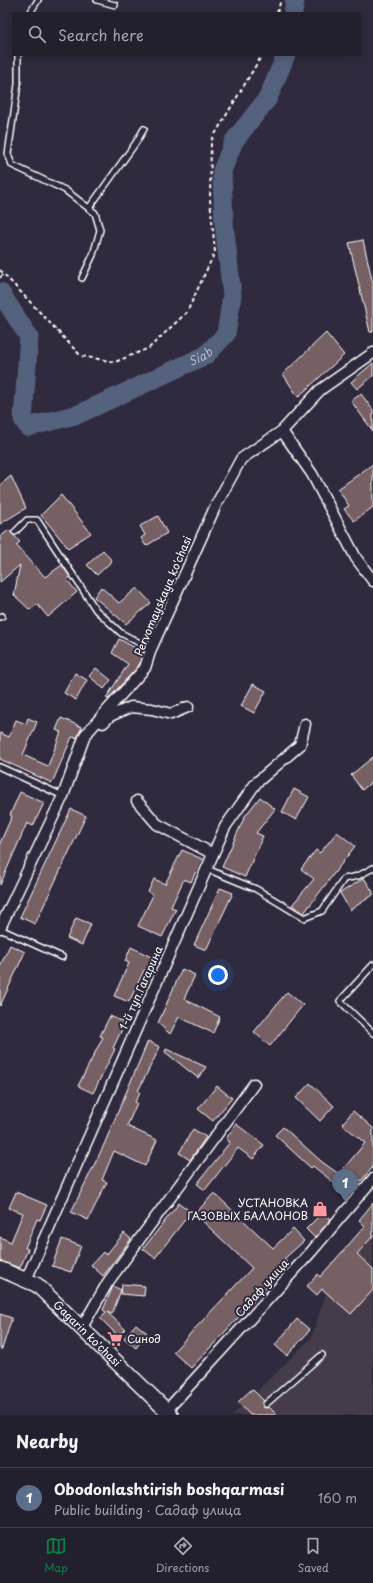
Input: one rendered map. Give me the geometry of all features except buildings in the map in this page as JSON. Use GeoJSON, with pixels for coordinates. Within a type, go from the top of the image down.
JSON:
{"type":"FeatureCollection","features":[{"type":"Feature","properties":{"kind":"main road","name":"Gagarin ko'chasi"},"geometry":{"type":"LineString","coordinates":[[0,1269],[36,1285],[168,1414]]}},
{"type":"Feature","properties":{"kind":"street","name":"Pervomayskaya ko'chasi"},"geometry":{"type":"LineString","coordinates":[[0,929],[64,796],[85,735],[145,668],[151,649],[216,505],[241,459],[282,432],[320,390],[373,353]]}},
{"type":"Feature","properties":{"kind":"street"},"geometry":{"type":"LineString","coordinates":[[282,432],[312,474],[356,558],[373,581]]}},
{"type":"Feature","properties":{"kind":"street"},"geometry":{"type":"LineString","coordinates":[[64,796],[90,737],[110,716],[131,707],[152,709],[171,714],[188,707]]}},
{"type":"Feature","properties":{"kind":"street","name":"1-й туп.Гагарина"},"geometry":{"type":"LineString","coordinates":[[26,1280],[225,827],[256,783],[300,745],[305,724]]}},
{"type":"Feature","properties":{"kind":"street"},"geometry":{"type":"LineString","coordinates":[[137,801],[157,824],[213,854]]}},
{"type":"Feature","properties":{"kind":"street"},"geometry":{"type":"LineString","coordinates":[[81,1329],[108,1282],[254,1084]]}},
{"type":"Feature","properties":{"kind":"street","name":"Садаф улица"},"geometry":{"type":"LineString","coordinates":[[168,1414],[311,1252],[373,1179]]}},
{"type":"Feature","properties":{"kind":"lane"},"geometry":{"type":"LineString","coordinates":[[31,12],[38,0]]}},
{"type":"Feature","properties":{"kind":"lane"},"geometry":{"type":"LineString","coordinates":[[97,0],[115,5]]}},
{"type":"Feature","properties":{"kind":"lane"},"geometry":{"type":"LineString","coordinates":[[18,56],[18,84],[8,154],[12,166],[65,190],[95,213],[100,230],[93,255],[82,278]]}},
{"type":"Feature","properties":{"kind":"lane"},"geometry":{"type":"LineString","coordinates":[[89,208],[144,129]]}},
{"type":"Feature","properties":{"kind":"lane"},"geometry":{"type":"LineString","coordinates":[[15,532],[27,520],[37,520],[96,610],[121,634],[151,649]]}},
{"type":"Feature","properties":{"kind":"lane"},"geometry":{"type":"LineString","coordinates":[[0,767],[64,796]]}},
{"type":"Feature","properties":{"kind":"lane"},"geometry":{"type":"LineString","coordinates":[[207,870],[256,889],[304,918],[322,911],[344,879],[358,876],[373,868]]}},
{"type":"Feature","properties":{"kind":"lane"},"geometry":{"type":"LineString","coordinates":[[0,929],[62,957]]}},
{"type":"Feature","properties":{"kind":"lane"},"geometry":{"type":"LineString","coordinates":[[373,965],[340,1001],[373,1033]]}},
{"type":"Feature","properties":{"kind":"lane"},"geometry":{"type":"LineString","coordinates":[[266,1404],[322,1355]]}},
{"type":"Feature","properties":{"kind":"path"},"geometry":{"type":"LineString","coordinates":[[277,12],[281,0]]}},
{"type":"Feature","properties":{"kind":"path"},"geometry":{"type":"LineString","coordinates":[[0,270],[81,356],[115,362],[149,348],[188,312],[215,252],[210,200],[211,141],[261,56]]}},
{"type":"Feature","properties":{"kind":"path"},"geometry":{"type":"LineString","coordinates":[[0,278],[4,273]]}},
{"type":"Feature","properties":{"kind":"shaded area"},"geometry":{"type":"Polygon","coordinates":[[[373,1237],[373,1415],[233,1415],[311,1338],[326,1293],[373,1237]]]}},
{"type":"Feature","properties":{"kind":"waterway","name":"Siab"},"geometry":{"type":"LineString","coordinates":[[293,12],[295,0]]}},
{"type":"Feature","properties":{"kind":"waterway","name":"Siab"},"geometry":{"type":"LineString","coordinates":[[0,292],[29,337],[23,419],[28,427],[79,414],[206,355],[226,334],[232,296],[224,222],[222,171],[234,141],[268,98],[286,56]]}},
{"type":"Feature","properties":{"kind":"place","name":"Obodonlashtirish boshqarmasi"},"geometry":{"type":"Point","coordinates":[345,1202]}},
{"type":"Feature","properties":{"kind":"place","name":"УСТАНОВКА ГАЗОВЫХ БАЛЛОНОВ"},"geometry":{"type":"Point","coordinates":[320,1209]}},
{"type":"Feature","properties":{"kind":"place","name":"Синод"},"geometry":{"type":"Point","coordinates":[115,1339]}}]}
